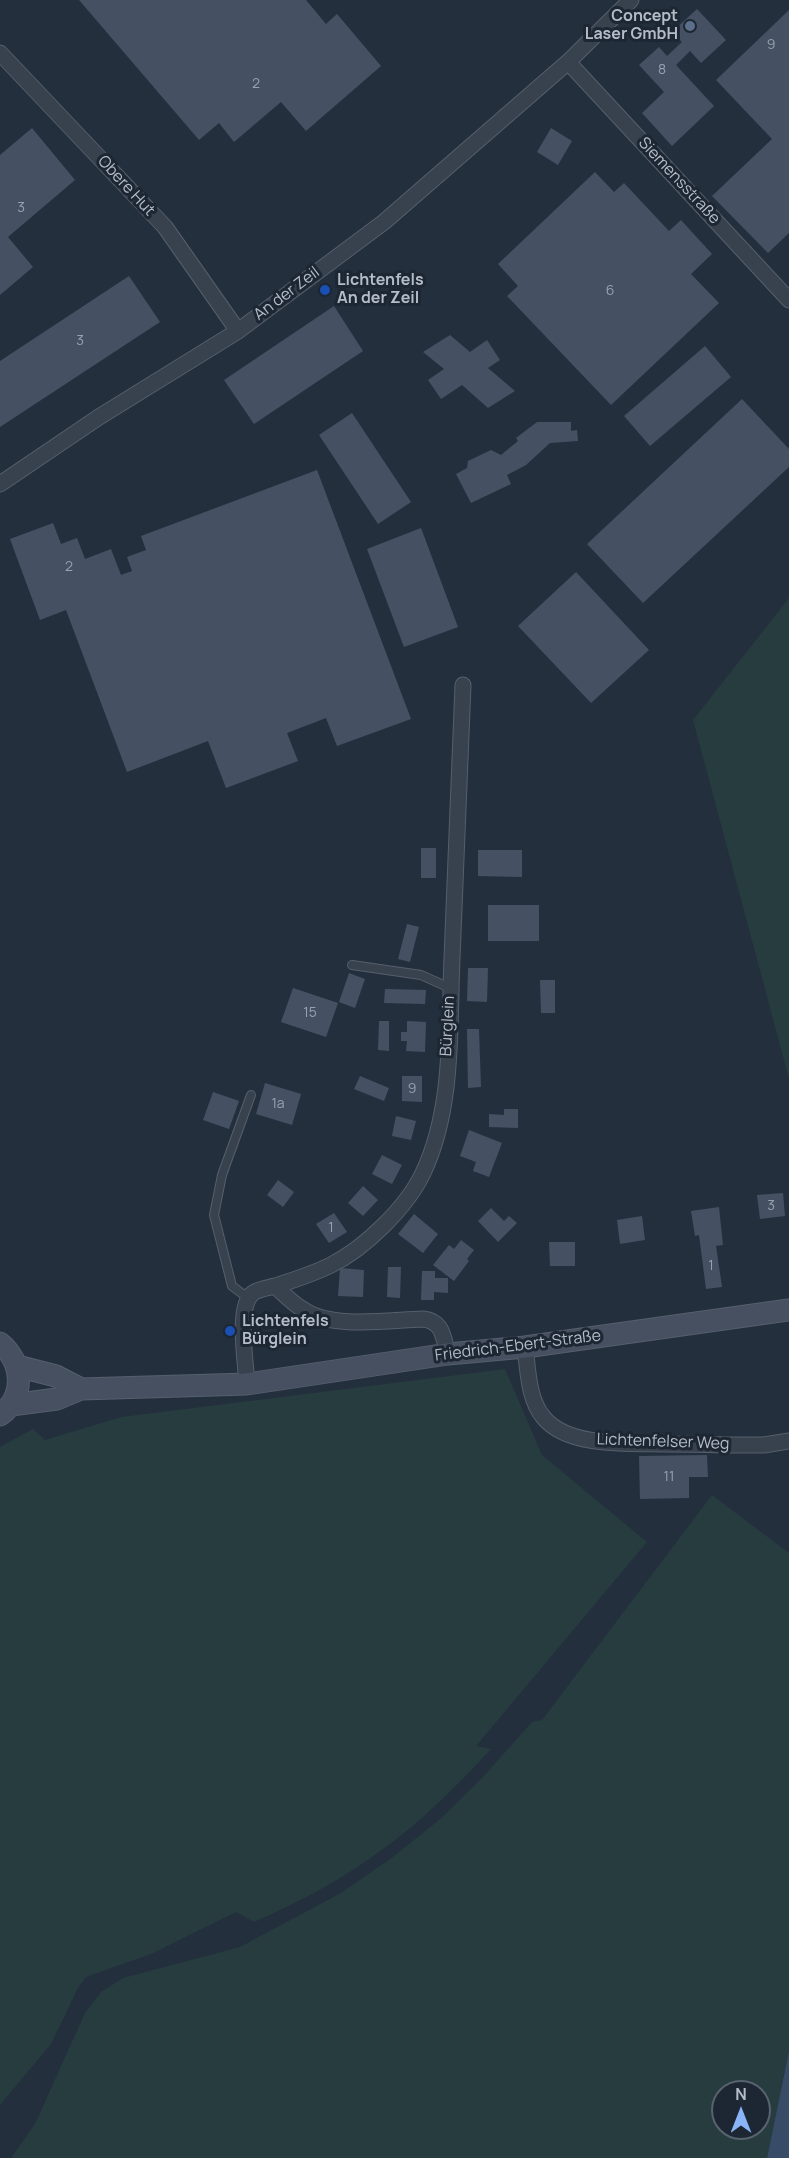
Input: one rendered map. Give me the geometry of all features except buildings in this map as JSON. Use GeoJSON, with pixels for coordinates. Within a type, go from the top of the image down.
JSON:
{"type":"FeatureCollection","features":[{"type":"Feature","properties":{"kind":"street","name":"An der Zeil"},"geometry":{"type":"LineString","coordinates":[[0,484],[99,417],[238,332],[384,222],[568,62],[631,0]]}},
{"type":"Feature","properties":{"kind":"street","name":"Obere Hut"},"geometry":{"type":"LineString","coordinates":[[0,53],[165,227],[238,332]]}},
{"type":"Feature","properties":{"kind":"street","name":"Siemensstraße"},"geometry":{"type":"LineString","coordinates":[[568,62],[789,300]]}},
{"type":"Feature","properties":{"kind":"street","name":"Bürglein"},"geometry":{"type":"LineString","coordinates":[[248,1298],[257,1291],[333,1264],[356,1249],[402,1205],[423,1175],[434,1144],[446,1080],[463,685]]}},
{"type":"Feature","properties":{"kind":"street"},"geometry":{"type":"LineString","coordinates":[[275,1286],[304,1311],[319,1317],[349,1321],[423,1319],[434,1321],[441,1327],[448,1354]]}},
{"type":"Feature","properties":{"kind":"street"},"geometry":{"type":"LineString","coordinates":[[247,1384],[243,1327],[248,1298]]}},
{"type":"Feature","properties":{"kind":"street","name":"Friedrich-Ebert-Straße"},"geometry":{"type":"LineString","coordinates":[[81,1389],[247,1384],[448,1354],[525,1347],[789,1310]]}},
{"type":"Feature","properties":{"kind":"street"},"geometry":{"type":"LineString","coordinates":[[0,1343],[13,1356],[17,1366],[18,1386],[5,1410]]}},
{"type":"Feature","properties":{"kind":"street","name":"Lichtenfelser Weg"},"geometry":{"type":"LineString","coordinates":[[525,1347],[536,1404],[542,1417],[552,1426],[566,1433],[608,1442],[764,1445],[789,1441]]}},
{"type":"Feature","properties":{"kind":"street"},"geometry":{"type":"LineString","coordinates":[[17,1366],[56,1377],[81,1389]]}},
{"type":"Feature","properties":{"kind":"street"},"geometry":{"type":"LineString","coordinates":[[5,1410],[57,1398],[81,1389]]}},
{"type":"Feature","properties":{"kind":"lane"},"geometry":{"type":"LineString","coordinates":[[352,965],[421,975],[450,988]]}},
{"type":"Feature","properties":{"kind":"lane"},"geometry":{"type":"LineString","coordinates":[[248,1298],[232,1286],[214,1215],[222,1175],[251,1095]]}},
{"type":"Feature","properties":{"kind":"green space"},"geometry":{"type":"Polygon","coordinates":[[[789,598],[789,1079],[693,720],[789,598]]]}},
{"type":"Feature","properties":{"kind":"green space"},"geometry":{"type":"Polygon","coordinates":[[[505,1369],[542,1455],[647,1542],[476,1746],[491,1749],[423,1816],[394,1841],[349,1872],[270,1915],[254,1922],[236,1912],[151,1954],[86,1977],[79,1986],[51,2044],[0,2105],[0,1447],[33,1429],[45,1440],[121,1417],[505,1369]]]}},
{"type":"Feature","properties":{"kind":"green space"},"geometry":{"type":"Polygon","coordinates":[[[712,1495],[789,1553],[789,2051],[771,2139],[771,2080],[711,2080],[711,2140],[771,2140],[767,2158],[11,2158],[35,2124],[85,2013],[101,1992],[123,1978],[240,1947],[341,1893],[393,1857],[440,1819],[482,1778],[532,1722],[542,1720],[712,1495]]]}},
{"type":"Feature","properties":{"kind":"water"},"geometry":{"type":"Polygon","coordinates":[[[789,2051],[789,2158],[767,2158],[789,2051]]]}},
{"type":"Feature","properties":{"kind":"place","name":"Concept Laser GmbH"},"geometry":{"type":"Point","coordinates":[690,26]}},
{"type":"Feature","properties":{"kind":"place","name":"Lichtenfels An der Zeil"},"geometry":{"type":"Point","coordinates":[325,290]}},
{"type":"Feature","properties":{"kind":"place","name":"Lichtenfels Bürglein"},"geometry":{"type":"Point","coordinates":[230,1331]}}]}
